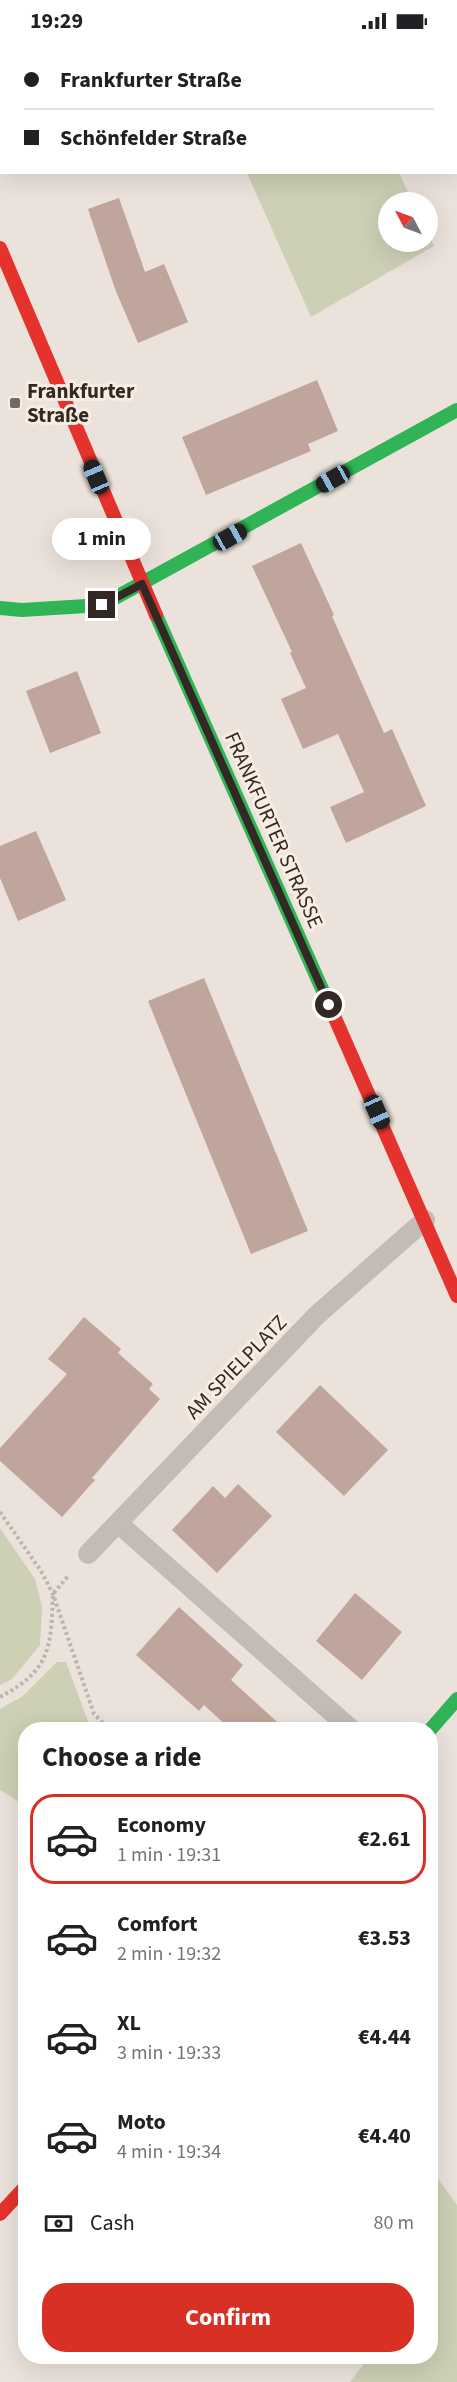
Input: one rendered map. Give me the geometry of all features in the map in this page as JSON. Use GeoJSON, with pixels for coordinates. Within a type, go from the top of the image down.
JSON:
{"type":"FeatureCollection","features":[{"type":"Feature","properties":{"kind":"street","name":"FRANKFURTER STRASSE"},"geometry":{"type":"LineString","coordinates":[[0,248],[142,584],[457,1296]]}},
{"type":"Feature","properties":{"kind":"street"},"geometry":{"type":"LineString","coordinates":[[0,608],[22,610],[102,605],[457,410]]}},
{"type":"Feature","properties":{"kind":"street"},"geometry":{"type":"LineString","coordinates":[[437,1722],[457,1699]]}},
{"type":"Feature","properties":{"kind":"street"},"geometry":{"type":"LineString","coordinates":[[0,2214],[18,2195]]}},
{"type":"Feature","properties":{"kind":"lane","name":"AM SPIELPLATZ"},"geometry":{"type":"LineString","coordinates":[[88,1554],[317,1315],[425,1220]]}},
{"type":"Feature","properties":{"kind":"lane"},"geometry":{"type":"LineString","coordinates":[[119,1524],[343,1722]]}},
{"type":"Feature","properties":{"kind":"path"},"geometry":{"type":"LineString","coordinates":[[0,1512],[41,1571],[53,1594],[94,1714],[102,1722]]}},
{"type":"Feature","properties":{"kind":"path"},"geometry":{"type":"LineString","coordinates":[[0,1697],[17,1688],[44,1662],[52,1631],[53,1594],[88,1554]]}},
{"type":"Feature","properties":{"kind":"green space"},"geometry":{"type":"Polygon","coordinates":[[[247,174],[399,174],[408,192],[378,192],[378,252],[424,252],[311,317],[247,174]]]}},
{"type":"Feature","properties":{"kind":"green space"},"geometry":{"type":"Polygon","coordinates":[[[0,1528],[35,1579],[42,1607],[40,1645],[12,1679],[0,1685],[0,1528]]]}},
{"type":"Feature","properties":{"kind":"green space"},"geometry":{"type":"Polygon","coordinates":[[[57,1662],[66,1662],[88,1722],[18,1722],[18,1802],[0,1790],[0,1709],[23,1696],[57,1662]]]}},
{"type":"Feature","properties":{"kind":"green space"},"geometry":{"type":"Polygon","coordinates":[[[438,2179],[457,2205],[457,2382],[350,2382],[364,2364],[438,2364],[438,2179]]]}},
{"type":"Feature","properties":{"kind":"building"},"geometry":{"type":"Polygon","coordinates":[[[119,198],[145,272],[164,264],[188,322],[138,343],[115,289],[88,209],[119,198]]]}},
{"type":"Feature","properties":{"kind":"building"},"geometry":{"type":"Polygon","coordinates":[[[317,380],[338,431],[308,444],[311,451],[206,495],[182,437],[317,380]]]}},
{"type":"Feature","properties":{"kind":"building"},"geometry":{"type":"Polygon","coordinates":[[[301,543],[384,733],[392,729],[426,806],[346,843],[330,807],[364,792],[338,734],[303,749],[281,699],[306,688],[252,566],[301,543]]]}},
{"type":"Feature","properties":{"kind":"building"},"geometry":{"type":"Polygon","coordinates":[[[77,671],[101,733],[50,753],[26,691],[77,671]]]}},
{"type":"Feature","properties":{"kind":"building"},"geometry":{"type":"Polygon","coordinates":[[[36,831],[66,900],[18,921],[0,878],[0,846],[36,831]]]}},
{"type":"Feature","properties":{"kind":"building"},"geometry":{"type":"Polygon","coordinates":[[[204,978],[308,1231],[251,1254],[148,1001],[204,978]]]}},
{"type":"Feature","properties":{"kind":"building"},"geometry":{"type":"Polygon","coordinates":[[[84,1317],[121,1349],[118,1353],[153,1384],[149,1389],[160,1399],[92,1478],[95,1480],[62,1517],[0,1461],[0,1448],[67,1374],[48,1359],[84,1317]]]}},
{"type":"Feature","properties":{"kind":"building"},"geometry":{"type":"Polygon","coordinates":[[[320,1385],[388,1450],[344,1496],[276,1432],[320,1385]]]}},
{"type":"Feature","properties":{"kind":"building"},"geometry":{"type":"Polygon","coordinates":[[[238,1484],[272,1516],[217,1573],[172,1530],[213,1486],[225,1498],[238,1484]]]}},
{"type":"Feature","properties":{"kind":"building"},"geometry":{"type":"Polygon","coordinates":[[[355,1593],[402,1632],[362,1680],[316,1641],[355,1593]]]}},
{"type":"Feature","properties":{"kind":"building"},"geometry":{"type":"Polygon","coordinates":[[[179,1607],[243,1665],[231,1680],[277,1722],[222,1722],[204,1705],[199,1711],[136,1655],[179,1607]]]}},
{"type":"Feature","properties":{"kind":"traffic: fast"},"geometry":{"type":"LineString","coordinates":[[0,608],[22,610],[102,605],[457,410]]}},
{"type":"Feature","properties":{"kind":"traffic: fast"},"geometry":{"type":"LineString","coordinates":[[156,615],[334,1016]]}},
{"type":"Feature","properties":{"kind":"traffic: fast"},"geometry":{"type":"LineString","coordinates":[[437,1722],[457,1699]]}},
{"type":"Feature","properties":{"kind":"traffic: jam"},"geometry":{"type":"LineString","coordinates":[[0,248],[156,615]]}},
{"type":"Feature","properties":{"kind":"traffic: jam"},"geometry":{"type":"LineString","coordinates":[[334,1016],[457,1296]]}},
{"type":"Feature","properties":{"kind":"traffic: jam"},"geometry":{"type":"LineString","coordinates":[[0,2214],[18,2195]]}},
{"type":"Feature","properties":{"kind":"place","name":"Frankfurter Straße"},"geometry":{"type":"Point","coordinates":[15,403]}},
{"type":"Feature","properties":{"kind":"route"},"geometry":{"type":"LineString","coordinates":[[102,605],[142,584],[329,1005]]}}]}
